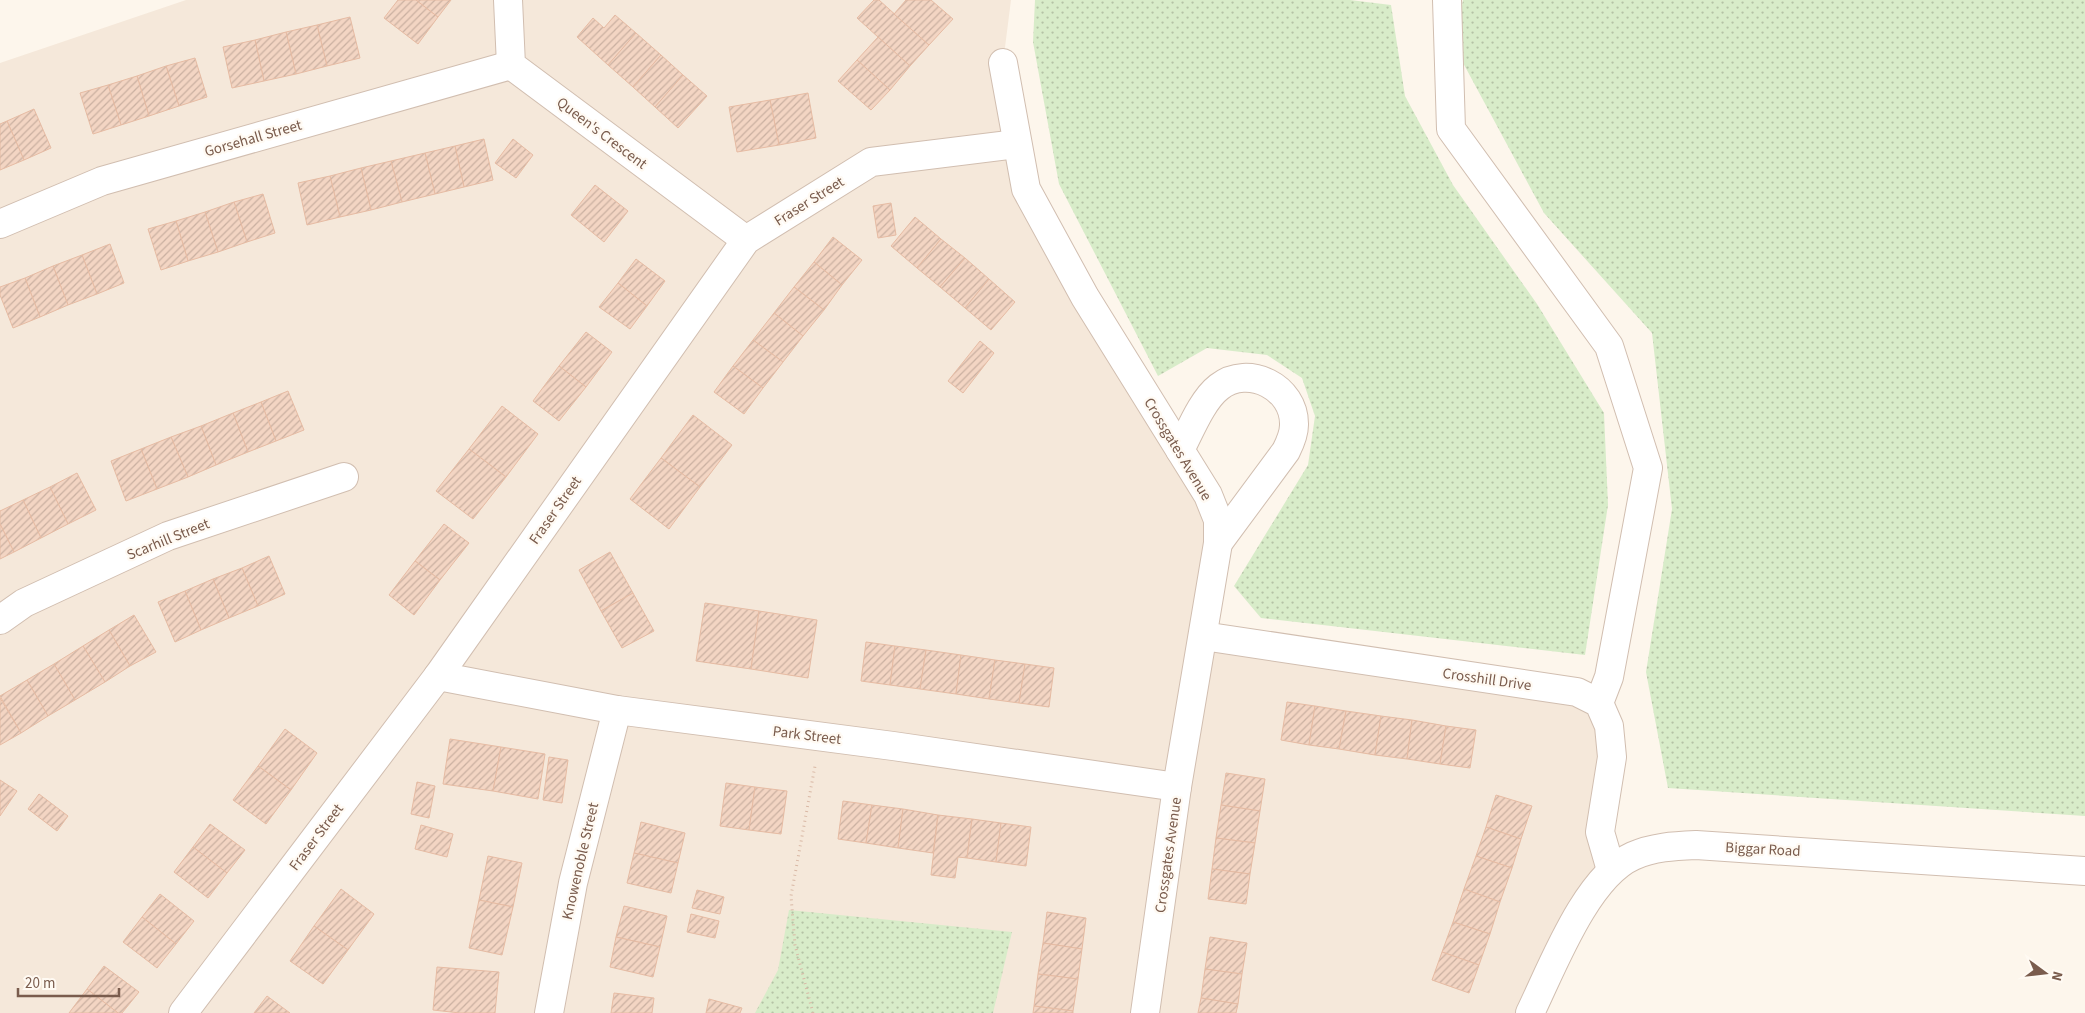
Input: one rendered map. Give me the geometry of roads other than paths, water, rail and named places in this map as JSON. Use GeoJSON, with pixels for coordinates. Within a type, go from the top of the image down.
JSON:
{"type":"FeatureCollection","features":[{"type":"Feature","properties":{"kind":"street"},"geometry":{"type":"LineString","coordinates":[[508,0],[511,65]]}},
{"type":"Feature","properties":{"kind":"street"},"geometry":{"type":"LineString","coordinates":[[1447,0],[1451,129],[1609,346],[1648,468],[1610,677],[1599,703],[1609,726],[1611,742],[1612,756],[1600,832],[1611,870]]}},
{"type":"Feature","properties":{"kind":"street","name":"Crossgates Avenue"},"geometry":{"type":"LineString","coordinates":[[1003,63],[1026,189],[1085,297],[1208,495],[1218,520],[1218,543],[1177,787],[1145,1013]]}},
{"type":"Feature","properties":{"kind":"street","name":"Gorsehall Street"},"geometry":{"type":"LineString","coordinates":[[0,224],[102,181],[511,65]]}},
{"type":"Feature","properties":{"kind":"street","name":"Queen's Crescent"},"geometry":{"type":"LineString","coordinates":[[511,65],[746,240]]}},
{"type":"Feature","properties":{"kind":"street","name":"Fraser Street"},"geometry":{"type":"LineString","coordinates":[[183,1013],[438,676],[746,240],[871,162],[1017,144]]}},
{"type":"Feature","properties":{"kind":"street"},"geometry":{"type":"LineString","coordinates":[[1180,450],[1208,398],[1219,387],[1232,380],[1248,378],[1261,380],[1277,388],[1287,400],[1292,412],[1294,425],[1292,439],[1286,451],[1218,543]]}},
{"type":"Feature","properties":{"kind":"street","name":"Scarhill Street"},"geometry":{"type":"LineString","coordinates":[[0,620],[24,603],[168,536],[344,477]]}},
{"type":"Feature","properties":{"kind":"street","name":"Crosshill Drive"},"geometry":{"type":"LineString","coordinates":[[1203,636],[1576,692],[1599,703]]}},
{"type":"Feature","properties":{"kind":"street","name":"Park Street"},"geometry":{"type":"LineString","coordinates":[[438,676],[617,710],[820,736],[1177,787]]}},
{"type":"Feature","properties":{"kind":"street","name":"Knowenoble Street"},"geometry":{"type":"LineString","coordinates":[[549,1013],[573,883],[617,710]]}},
{"type":"Feature","properties":{"kind":"street","name":"Biggar Road"},"geometry":{"type":"LineString","coordinates":[[1530,1013],[1582,907],[1611,870],[1631,856],[1655,848],[1696,845],[2085,871]]}}]}
